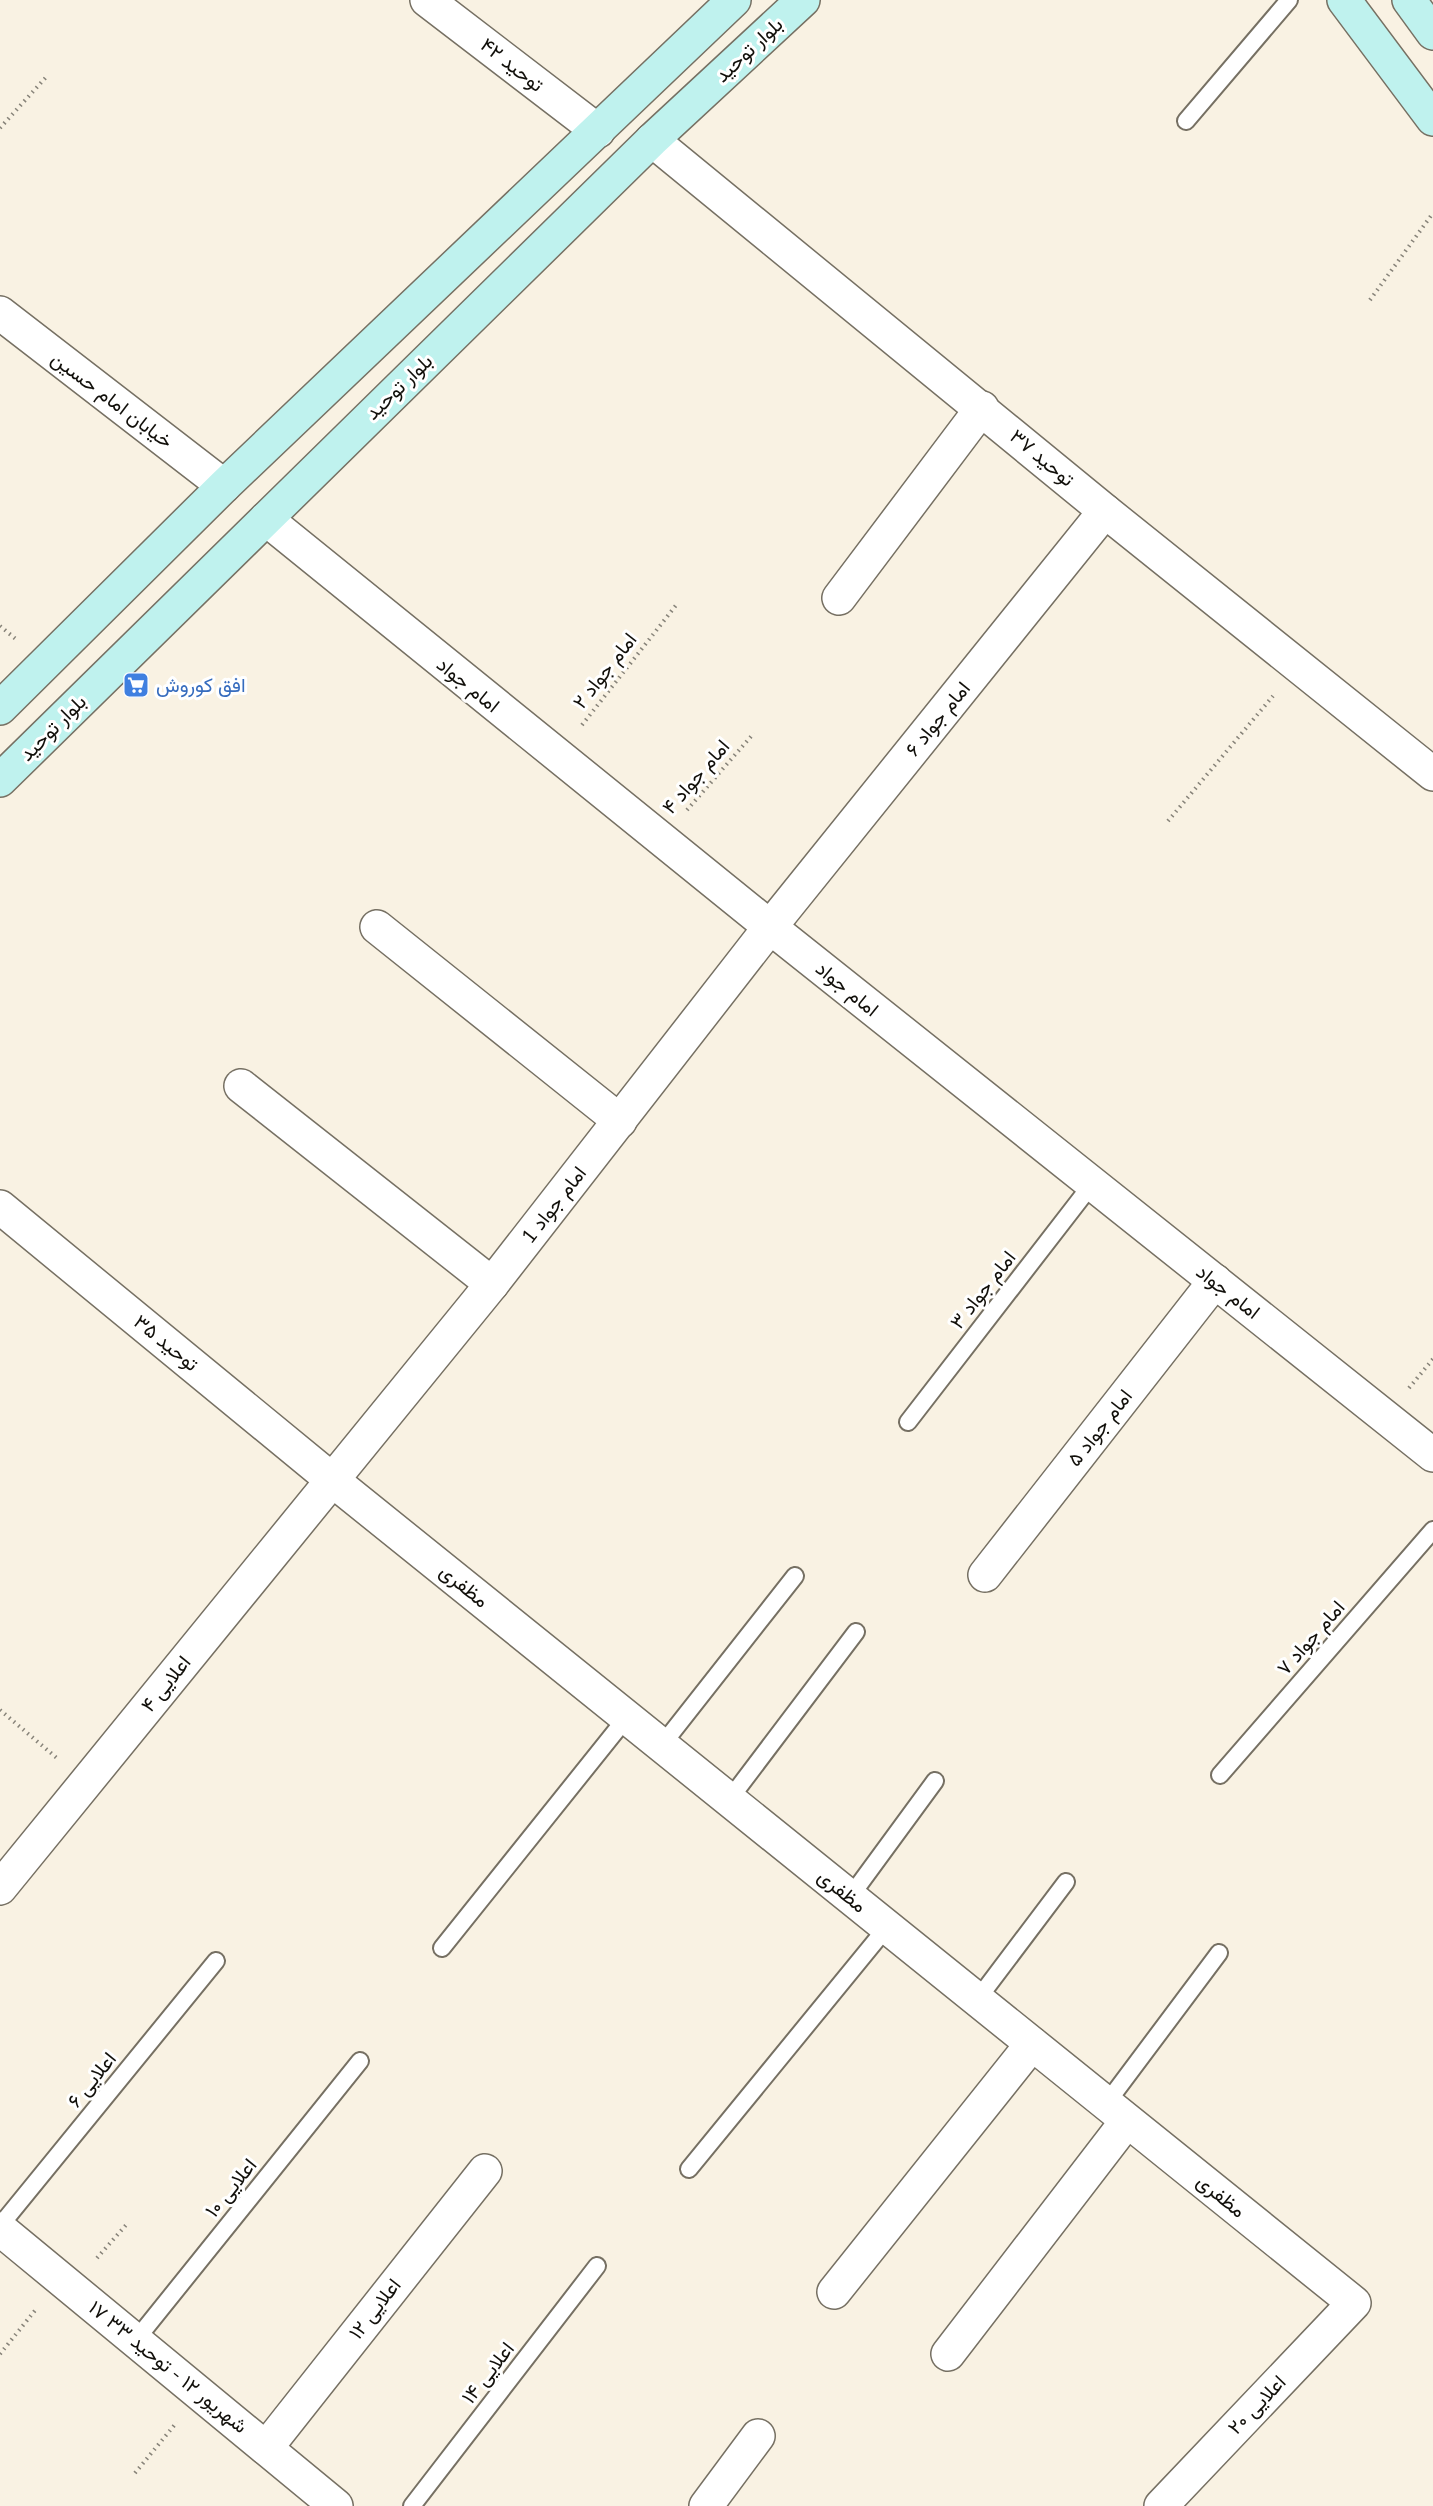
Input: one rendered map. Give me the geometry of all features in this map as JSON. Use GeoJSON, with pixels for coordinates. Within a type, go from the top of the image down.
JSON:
{"type":"FeatureCollection","features":[{"type":"Feature","properties":{"kind":"main road"},"geometry":{"type":"LineString","coordinates":[[0,708],[225,486],[734,0]]}},
{"type":"Feature","properties":{"kind":"main road","name":"بلوار توحید"},"geometry":{"type":"LineString","coordinates":[[0,780],[652,140],[803,0]]}},
{"type":"Feature","properties":{"kind":"main road"},"geometry":{"type":"LineString","coordinates":[[1344,0],[1433,118]]}},
{"type":"Feature","properties":{"kind":"main road"},"geometry":{"type":"LineString","coordinates":[[1409,0],[1433,33]]}},
{"type":"Feature","properties":{"kind":"street","name":"توحید ۴۲"},"geometry":{"type":"LineString","coordinates":[[427,0],[598,131]]}},
{"type":"Feature","properties":{"kind":"street","name":"توحید ۳۷"},"geometry":{"type":"LineString","coordinates":[[652,140],[1106,511],[1433,774]]}},
{"type":"Feature","properties":{"kind":"street","name":"خیابان امام حسین"},"geometry":{"type":"LineString","coordinates":[[0,313],[225,486]]}},
{"type":"Feature","properties":{"kind":"street"},"geometry":{"type":"LineString","coordinates":[[839,598],[982,408]]}},
{"type":"Feature","properties":{"kind":"street","name":"امام جواد ۶"},"geometry":{"type":"LineString","coordinates":[[770,927],[1106,511]]}},
{"type":"Feature","properties":{"kind":"street","name":"امام جواد"},"geometry":{"type":"LineString","coordinates":[[266,519],[661,840],[1433,1455]]}},
{"type":"Feature","properties":{"kind":"street"},"geometry":{"type":"LineString","coordinates":[[377,927],[620,1121]]}},
{"type":"Feature","properties":{"kind":"street","name":"امام جواد 1"},"geometry":{"type":"LineString","coordinates":[[332,1479],[492,1284],[770,927]]}},
{"type":"Feature","properties":{"kind":"street"},"geometry":{"type":"LineString","coordinates":[[241,1086],[492,1284]]}},
{"type":"Feature","properties":{"kind":"street","name":"توحید ۳۵"},"geometry":{"type":"LineString","coordinates":[[0,1207],[332,1479]]}},
{"type":"Feature","properties":{"kind":"street","name":"امام جواد ۵"},"geometry":{"type":"LineString","coordinates":[[985,1575],[1215,1281]]}},
{"type":"Feature","properties":{"kind":"street","name":"مظفری"},"geometry":{"type":"LineString","coordinates":[[332,1479],[1354,2303]]}},
{"type":"Feature","properties":{"kind":"street","name":"اعلایی ۴"},"geometry":{"type":"LineString","coordinates":[[0,1888],[332,1479]]}},
{"type":"Feature","properties":{"kind":"street"},"geometry":{"type":"LineString","coordinates":[[834,2292],[1032,2044]]}},
{"type":"Feature","properties":{"kind":"street"},"geometry":{"type":"LineString","coordinates":[[948,2354],[1116,2112]]}},
{"type":"Feature","properties":{"kind":"street","name":"اعلایی ۱۲"},"geometry":{"type":"LineString","coordinates":[[266,2448],[485,2171]]}},
{"type":"Feature","properties":{"kind":"street","name":"۱۷ شهریور ۱۲ - توحید ۳۳"},"geometry":{"type":"LineString","coordinates":[[0,2227],[336,2506]]}},
{"type":"Feature","properties":{"kind":"street","name":"اعلایی ۲۰"},"geometry":{"type":"LineString","coordinates":[[1161,2506],[1354,2303]]}},
{"type":"Feature","properties":{"kind":"street"},"geometry":{"type":"LineString","coordinates":[[706,2506],[758,2436]]}},
{"type":"Feature","properties":{"kind":"lane"},"geometry":{"type":"LineString","coordinates":[[1186,121],[1289,0]]}},
{"type":"Feature","properties":{"kind":"lane","name":"امام جواد ۳"},"geometry":{"type":"LineString","coordinates":[[908,1422],[1092,1184]]}},
{"type":"Feature","properties":{"kind":"lane","name":"امام جواد ۷"},"geometry":{"type":"LineString","coordinates":[[1220,1775],[1433,1530]]}},
{"type":"Feature","properties":{"kind":"lane"},"geometry":{"type":"LineString","coordinates":[[662,1745],[795,1576]]}},
{"type":"Feature","properties":{"kind":"lane"},"geometry":{"type":"LineString","coordinates":[[729,1800],[856,1632]]}},
{"type":"Feature","properties":{"kind":"lane"},"geometry":{"type":"LineString","coordinates":[[442,1948],[627,1717]]}},
{"type":"Feature","properties":{"kind":"lane"},"geometry":{"type":"LineString","coordinates":[[850,1897],[935,1781]]}},
{"type":"Feature","properties":{"kind":"lane"},"geometry":{"type":"LineString","coordinates":[[977,2000],[1066,1882]]}},
{"type":"Feature","properties":{"kind":"lane"},"geometry":{"type":"LineString","coordinates":[[689,2169],[887,1927]]}},
{"type":"Feature","properties":{"kind":"lane"},"geometry":{"type":"LineString","coordinates":[[1116,2112],[1219,1953]]}},
{"type":"Feature","properties":{"kind":"lane","name":"اعلایی ۶"},"geometry":{"type":"LineString","coordinates":[[0,2227],[216,1961]]}},
{"type":"Feature","properties":{"kind":"lane","name":"اعلایی ۱۰"},"geometry":{"type":"LineString","coordinates":[[135,2341],[360,2061]]}},
{"type":"Feature","properties":{"kind":"lane","name":"اعلایی ۱۴"},"geometry":{"type":"LineString","coordinates":[[412,2506],[597,2266]]}},
{"type":"Feature","properties":{"kind":"path"},"geometry":{"type":"LineString","coordinates":[[0,128],[48,75]]}},
{"type":"Feature","properties":{"kind":"path"},"geometry":{"type":"LineString","coordinates":[[1370,300],[1433,213]]}},
{"type":"Feature","properties":{"kind":"path","name":"امام جواد ۲"},"geometry":{"type":"LineString","coordinates":[[557,756],[677,604]]}},
{"type":"Feature","properties":{"kind":"path"},"geometry":{"type":"LineString","coordinates":[[1168,821],[1299,666]]}},
{"type":"Feature","properties":{"kind":"path","name":"امام جواد ۴"},"geometry":{"type":"LineString","coordinates":[[661,840],[754,733]]}},
{"type":"Feature","properties":{"kind":"path"},"geometry":{"type":"LineString","coordinates":[[0,1710],[86,1783]]}},
{"type":"Feature","properties":{"kind":"path"},"geometry":{"type":"LineString","coordinates":[[0,2354],[60,2278]]}},
{"type":"Feature","properties":{"kind":"path"},"geometry":{"type":"LineString","coordinates":[[135,2473],[200,2394]]}},
{"type":"Feature","properties":{"kind":"place","name":"افق کوروش"},"geometry":{"type":"Point","coordinates":[136,685]}}]}
